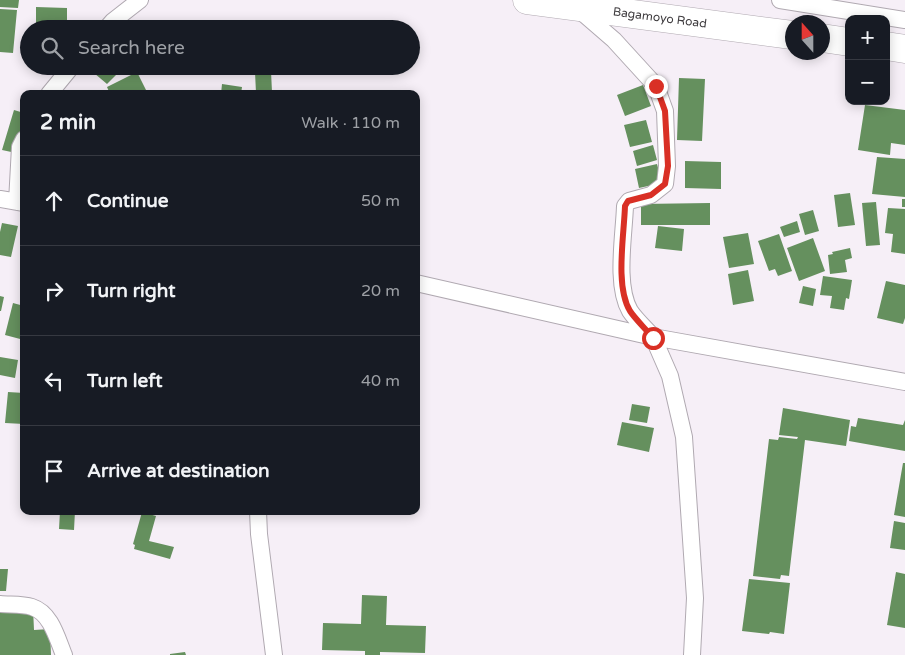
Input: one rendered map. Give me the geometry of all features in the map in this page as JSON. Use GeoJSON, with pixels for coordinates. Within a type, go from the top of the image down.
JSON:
{"type":"FeatureCollection","features":[{"type":"Feature","properties":{"kind":"highway","name":"Bagamoyo Road"},"geometry":{"type":"LineString","coordinates":[[527,0],[576,8],[785,34]]}},
{"type":"Feature","properties":{"kind":"highway"},"geometry":{"type":"LineString","coordinates":[[830,39],[845,41]]}},
{"type":"Feature","properties":{"kind":"highway"},"geometry":{"type":"LineString","coordinates":[[890,47],[905,49]]}},
{"type":"Feature","properties":{"kind":"street"},"geometry":{"type":"LineString","coordinates":[[113,20],[140,0]]}},
{"type":"Feature","properties":{"kind":"street"},"geometry":{"type":"LineString","coordinates":[[780,0],[905,20]]}},
{"type":"Feature","properties":{"kind":"street"},"geometry":{"type":"LineString","coordinates":[[576,8],[614,40],[656,86],[665,111],[668,166],[665,184],[651,195],[628,201],[625,206],[622,276],[623,294],[630,311],[653,338],[670,376],[684,437],[695,598],[692,655]]}},
{"type":"Feature","properties":{"kind":"street"},"geometry":{"type":"LineString","coordinates":[[52,90],[65,75]]}},
{"type":"Feature","properties":{"kind":"street"},"geometry":{"type":"LineString","coordinates":[[0,199],[20,202],[20,147]]}},
{"type":"Feature","properties":{"kind":"street"},"geometry":{"type":"LineString","coordinates":[[420,284],[653,338],[905,382]]}},
{"type":"Feature","properties":{"kind":"street"},"geometry":{"type":"LineString","coordinates":[[258,515],[274,655]]}},
{"type":"Feature","properties":{"kind":"street"},"geometry":{"type":"LineString","coordinates":[[0,604],[30,606],[38,609],[52,626],[64,655]]}},
{"type":"Feature","properties":{"kind":"building"},"geometry":{"type":"Polygon","coordinates":[[[0,0],[19,0],[18,8],[0,7],[0,0]]]}},
{"type":"Feature","properties":{"kind":"building"},"geometry":{"type":"Polygon","coordinates":[[[36,7],[67,8],[67,20],[36,20],[36,7]]]}},
{"type":"Feature","properties":{"kind":"building"},"geometry":{"type":"Polygon","coordinates":[[[0,9],[17,10],[13,53],[0,52],[0,9]]]}},
{"type":"Feature","properties":{"kind":"building"},"geometry":{"type":"Polygon","coordinates":[[[96,75],[116,75],[107,84],[96,75]]]}},
{"type":"Feature","properties":{"kind":"building"},"geometry":{"type":"Polygon","coordinates":[[[131,75],[138,75],[146,90],[108,90],[107,87],[131,75]]]}},
{"type":"Feature","properties":{"kind":"building"},"geometry":{"type":"Polygon","coordinates":[[[255,75],[271,75],[272,90],[256,90],[255,75]]]}},
{"type":"Feature","properties":{"kind":"building"},"geometry":{"type":"Polygon","coordinates":[[[679,78],[705,79],[702,141],[677,140],[679,78]]]}},
{"type":"Feature","properties":{"kind":"building"},"geometry":{"type":"Polygon","coordinates":[[[222,84],[242,87],[242,90],[221,90],[222,84]]]}},
{"type":"Feature","properties":{"kind":"building"},"geometry":{"type":"Polygon","coordinates":[[[643,85],[651,106],[625,116],[617,95],[643,85]]]}},
{"type":"Feature","properties":{"kind":"building"},"geometry":{"type":"Polygon","coordinates":[[[865,105],[905,110],[905,145],[891,143],[890,155],[858,150],[865,105]]]}},
{"type":"Feature","properties":{"kind":"building"},"geometry":{"type":"Polygon","coordinates":[[[14,110],[20,112],[20,139],[16,153],[2,150],[14,110]]]}},
{"type":"Feature","properties":{"kind":"building"},"geometry":{"type":"Polygon","coordinates":[[[646,120],[652,142],[630,147],[624,125],[646,120]]]}},
{"type":"Feature","properties":{"kind":"building"},"geometry":{"type":"Polygon","coordinates":[[[653,145],[657,160],[637,166],[633,151],[653,145]]]}},
{"type":"Feature","properties":{"kind":"building"},"geometry":{"type":"Polygon","coordinates":[[[877,157],[905,159],[905,197],[872,194],[877,157]]]}},
{"type":"Feature","properties":{"kind":"building"},"geometry":{"type":"Polygon","coordinates":[[[685,161],[721,162],[721,189],[685,188],[685,161]]]}},
{"type":"Feature","properties":{"kind":"building"},"geometry":{"type":"Polygon","coordinates":[[[657,164],[662,183],[639,188],[635,169],[657,164]]]}},
{"type":"Feature","properties":{"kind":"building"},"geometry":{"type":"Polygon","coordinates":[[[850,193],[855,225],[838,227],[834,195],[850,193]]]}},
{"type":"Feature","properties":{"kind":"building"},"geometry":{"type":"Polygon","coordinates":[[[902,199],[905,199],[905,207],[902,207],[902,199]]]}},
{"type":"Feature","properties":{"kind":"building"},"geometry":{"type":"Polygon","coordinates":[[[876,202],[880,245],[866,246],[862,203],[876,202]]]}},
{"type":"Feature","properties":{"kind":"building"},"geometry":{"type":"Polygon","coordinates":[[[710,203],[710,225],[641,225],[641,204],[710,203]]]}},
{"type":"Feature","properties":{"kind":"building"},"geometry":{"type":"Polygon","coordinates":[[[888,208],[905,209],[905,254],[891,252],[893,234],[885,233],[888,208]]]}},
{"type":"Feature","properties":{"kind":"building"},"geometry":{"type":"Polygon","coordinates":[[[813,210],[819,231],[805,235],[799,214],[813,210]]]}},
{"type":"Feature","properties":{"kind":"building"},"geometry":{"type":"Polygon","coordinates":[[[797,221],[800,232],[784,237],[780,227],[797,221]]]}},
{"type":"Feature","properties":{"kind":"building"},"geometry":{"type":"Polygon","coordinates":[[[2,223],[18,226],[11,257],[0,255],[2,223]]]}},
{"type":"Feature","properties":{"kind":"building"},"geometry":{"type":"Polygon","coordinates":[[[658,226],[684,229],[682,251],[655,248],[658,226]]]}},
{"type":"Feature","properties":{"kind":"building"},"geometry":{"type":"Polygon","coordinates":[[[748,233],[754,264],[729,268],[723,237],[748,233]]]}},
{"type":"Feature","properties":{"kind":"building"},"geometry":{"type":"Polygon","coordinates":[[[779,234],[792,271],[778,276],[775,269],[769,271],[758,241],[779,234]]]}},
{"type":"Feature","properties":{"kind":"building"},"geometry":{"type":"Polygon","coordinates":[[[813,238],[825,271],[799,281],[787,248],[813,238]]]}},
{"type":"Feature","properties":{"kind":"building"},"geometry":{"type":"Polygon","coordinates":[[[850,248],[852,258],[845,260],[847,272],[830,274],[828,255],[833,254],[832,252],[850,248]]]}},
{"type":"Feature","properties":{"kind":"building"},"geometry":{"type":"Polygon","coordinates":[[[748,270],[754,301],[733,305],[728,274],[748,270]]]}},
{"type":"Feature","properties":{"kind":"building"},"geometry":{"type":"Polygon","coordinates":[[[823,276],[852,280],[849,299],[846,298],[844,310],[830,308],[832,296],[820,295],[823,276]]]}},
{"type":"Feature","properties":{"kind":"building"},"geometry":{"type":"Polygon","coordinates":[[[886,281],[905,285],[905,318],[903,324],[877,318],[886,281]]]}},
{"type":"Feature","properties":{"kind":"building"},"geometry":{"type":"Polygon","coordinates":[[[803,286],[816,289],[813,306],[799,303],[803,286]]]}},
{"type":"Feature","properties":{"kind":"building"},"geometry":{"type":"Polygon","coordinates":[[[0,296],[4,297],[1,311],[0,311],[0,296]]]}},
{"type":"Feature","properties":{"kind":"building"},"geometry":{"type":"Polygon","coordinates":[[[13,303],[20,305],[20,339],[5,335],[13,303]]]}},
{"type":"Feature","properties":{"kind":"building"},"geometry":{"type":"Polygon","coordinates":[[[0,357],[18,360],[15,378],[0,375],[0,357]]]}},
{"type":"Feature","properties":{"kind":"building"},"geometry":{"type":"Polygon","coordinates":[[[8,392],[20,393],[20,424],[5,423],[8,392]]]}},
{"type":"Feature","properties":{"kind":"building"},"geometry":{"type":"Polygon","coordinates":[[[632,404],[650,407],[647,423],[629,420],[632,404]]]}},
{"type":"Feature","properties":{"kind":"building"},"geometry":{"type":"Polygon","coordinates":[[[783,408],[850,420],[846,446],[805,440],[789,576],[781,575],[780,579],[753,576],[769,439],[778,440],[779,437],[797,439],[798,437],[779,435],[783,408]]]}},
{"type":"Feature","properties":{"kind":"building"},"geometry":{"type":"Polygon","coordinates":[[[858,418],[903,425],[905,420],[905,451],[849,441],[851,426],[856,427],[858,418]]]}},
{"type":"Feature","properties":{"kind":"building"},"geometry":{"type":"Polygon","coordinates":[[[622,422],[654,428],[649,452],[617,445],[622,422]]]}},
{"type":"Feature","properties":{"kind":"building"},"geometry":{"type":"Polygon","coordinates":[[[903,463],[905,463],[905,517],[894,515],[903,463]]]}},
{"type":"Feature","properties":{"kind":"building"},"geometry":{"type":"Polygon","coordinates":[[[60,515],[75,515],[74,530],[59,529],[60,515]]]}},
{"type":"Feature","properties":{"kind":"building"},"geometry":{"type":"Polygon","coordinates":[[[141,515],[152,515],[156,516],[149,541],[174,547],[170,559],[134,549],[135,545],[133,544],[141,515]]]}},
{"type":"Feature","properties":{"kind":"building"},"geometry":{"type":"Polygon","coordinates":[[[894,521],[905,523],[905,550],[890,548],[894,521]]]}},
{"type":"Feature","properties":{"kind":"building"},"geometry":{"type":"Polygon","coordinates":[[[0,569],[8,569],[6,591],[0,591],[0,569]]]}},
{"type":"Feature","properties":{"kind":"building"},"geometry":{"type":"Polygon","coordinates":[[[896,572],[905,574],[905,628],[887,625],[896,572]]]}},
{"type":"Feature","properties":{"kind":"building"},"geometry":{"type":"Polygon","coordinates":[[[749,579],[790,583],[784,634],[742,631],[749,579]]]}},
{"type":"Feature","properties":{"kind":"building"},"geometry":{"type":"Polygon","coordinates":[[[362,595],[387,596],[386,625],[426,626],[425,653],[380,652],[380,655],[365,655],[365,651],[322,650],[323,623],[361,624],[362,595]]]}},
{"type":"Feature","properties":{"kind":"building"},"geometry":{"type":"Polygon","coordinates":[[[33,608],[34,630],[50,629],[51,655],[0,655],[0,610],[33,608]]]}},
{"type":"Feature","properties":{"kind":"building"},"geometry":{"type":"Polygon","coordinates":[[[185,652],[186,655],[170,655],[170,654],[185,652]]]}},
{"type":"Feature","properties":{"kind":"route"},"geometry":{"type":"LineString","coordinates":[[653,338],[630,311],[623,294],[622,276],[625,206],[628,201],[651,195],[665,184],[668,166],[665,111],[656,86]]}}]}
